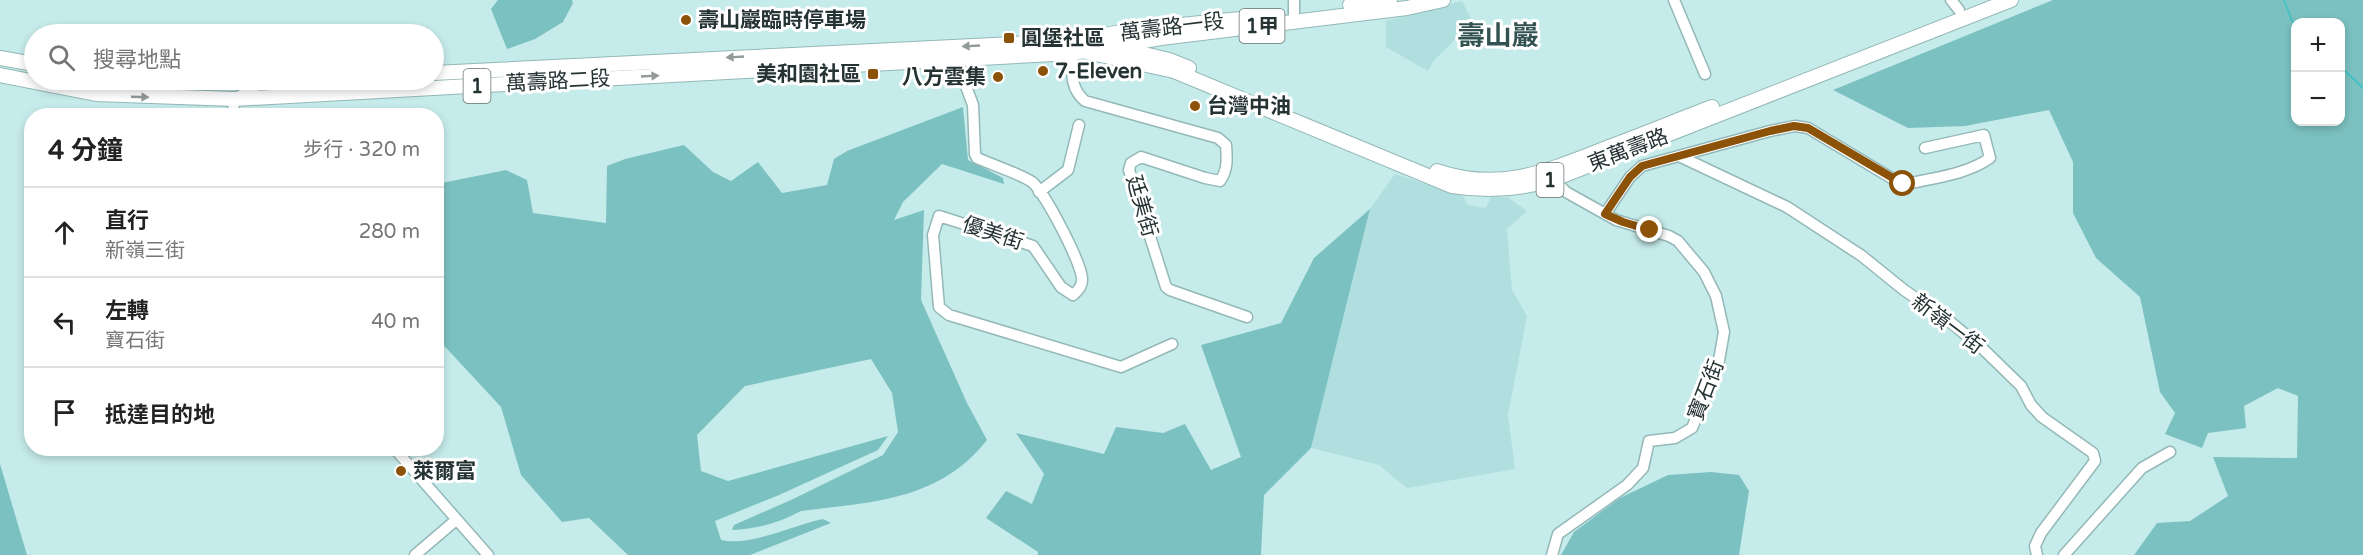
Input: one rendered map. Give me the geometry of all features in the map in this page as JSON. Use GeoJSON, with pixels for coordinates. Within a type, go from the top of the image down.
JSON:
{"type":"FeatureCollection","features":[{"type":"Feature","properties":{"kind":"main road","name":"萬壽路一段"},"geometry":{"type":"LineString","coordinates":[[1104,42],[1132,30],[1390,0]]}},
{"type":"Feature","properties":{"kind":"main road","name":"萬壽路一段"},"geometry":{"type":"LineString","coordinates":[[1104,42],[1161,38],[1294,12],[1407,8],[1443,0]]}},
{"type":"Feature","properties":{"kind":"main road","name":"東萬壽路"},"geometry":{"type":"LineString","coordinates":[[1104,42],[1163,58],[1421,165],[1452,176],[1471,180],[1491,180],[1549,176],[1955,5],[1985,0]]}},
{"type":"Feature","properties":{"kind":"main road","name":"東萬壽路"},"geometry":{"type":"LineString","coordinates":[[1075,48],[1174,71],[1452,186],[1479,190],[1515,189],[2011,0]]}},
{"type":"Feature","properties":{"kind":"main road"},"geometry":{"type":"LineString","coordinates":[[1161,38],[1159,42],[1163,58]]}},
{"type":"Feature","properties":{"kind":"main road","name":"萬壽路二段"},"geometry":{"type":"LineString","coordinates":[[444,88],[956,60],[1075,48],[1104,42]]}},
{"type":"Feature","properties":{"kind":"main road","name":"萬壽路二段"},"geometry":{"type":"LineString","coordinates":[[444,73],[1075,48]]}},
{"type":"Feature","properties":{"kind":"main road"},"geometry":{"type":"LineString","coordinates":[[0,58],[24,62]]}},
{"type":"Feature","properties":{"kind":"main road","name":"萬壽路二段"},"geometry":{"type":"LineString","coordinates":[[0,75],[24,80]]}},
{"type":"Feature","properties":{"kind":"main road","name":"萬壽路二段"},"geometry":{"type":"LineString","coordinates":[[76,90],[96,94],[234,99],[401,90]]}},
{"type":"Feature","properties":{"kind":"street"},"geometry":{"type":"LineString","coordinates":[[1674,0],[1705,74]]}},
{"type":"Feature","properties":{"kind":"street","name":"廷美街"},"geometry":{"type":"LineString","coordinates":[[1075,48],[1072,80],[1074,88],[1085,100],[1218,138],[1226,145],[1225,174],[1220,181],[1141,157],[1131,163],[1129,170],[1162,278],[1168,290],[1248,317]]}},
{"type":"Feature","properties":{"kind":"street","name":"優美街"},"geometry":{"type":"LineString","coordinates":[[956,60],[973,105],[977,158],[1033,182],[1074,251],[1082,282],[1079,290],[1073,295],[1061,287],[1033,246],[939,216],[933,235],[939,307],[949,315],[1121,367],[1172,344]]}},
{"type":"Feature","properties":{"kind":"street"},"geometry":{"type":"LineString","coordinates":[[233,108],[234,99],[249,90]]}},
{"type":"Feature","properties":{"kind":"street"},"geometry":{"type":"LineString","coordinates":[[1039,192],[1068,170],[1079,125]]}},
{"type":"Feature","properties":{"kind":"street"},"geometry":{"type":"LineString","coordinates":[[1605,214],[1635,170],[1642,166],[1794,126],[1808,128],[1903,184],[1968,168],[1990,158],[1984,135],[1925,148]]}},
{"type":"Feature","properties":{"kind":"street","name":"新嶺一街"},"geometry":{"type":"LineString","coordinates":[[1679,156],[1787,207],[1862,256],[1904,291],[1948,320],[1983,349],[2021,386],[2031,405],[2042,417],[2093,453],[2095,461],[2041,533],[2035,546],[2037,555]]}},
{"type":"Feature","properties":{"kind":"street","name":"寶石街"},"geometry":{"type":"LineString","coordinates":[[1549,176],[1566,192],[1605,214],[1669,236],[1685,248],[1704,272],[1716,296],[1724,332],[1718,366],[1692,428],[1675,438],[1649,441],[1643,468],[1627,485],[1558,534],[1552,555]]}},
{"type":"Feature","properties":{"kind":"street"},"geometry":{"type":"LineString","coordinates":[[2064,555],[2142,468],[2170,452]]}},
{"type":"Feature","properties":{"kind":"street"},"geometry":{"type":"LineString","coordinates":[[401,456],[488,555]]}},
{"type":"Feature","properties":{"kind":"street"},"geometry":{"type":"LineString","coordinates":[[415,555],[456,520]]}},
{"type":"Feature","properties":{"kind":"shaded area"},"geometry":{"type":"Polygon","coordinates":[[[498,0],[572,0],[573,3],[563,22],[535,39],[507,49],[491,9],[498,0]]]}},
{"type":"Feature","properties":{"kind":"shaded area"},"geometry":{"type":"Polygon","coordinates":[[[2053,0],[2363,0],[2363,555],[2134,555],[2157,523],[2190,521],[2228,496],[2213,457],[2297,458],[2298,396],[2278,388],[2244,406],[2246,428],[2208,433],[2202,448],[2165,434],[2175,413],[2160,392],[2140,297],[2096,258],[2073,213],[2073,162],[2049,110],[1965,126],[1908,128],[1833,90],[2053,0]]]}},
{"type":"Feature","properties":{"kind":"shaded area"},"geometry":{"type":"Polygon","coordinates":[[[1462,1],[1473,23],[1434,60],[1428,71],[1386,47],[1386,21],[1462,1]]]}},
{"type":"Feature","properties":{"kind":"shaded area"},"geometry":{"type":"Polygon","coordinates":[[[963,107],[968,160],[1003,178],[1004,184],[942,164],[903,202],[894,220],[924,210],[921,300],[967,403],[987,440],[968,460],[948,476],[926,487],[878,501],[801,511],[767,525],[732,530],[734,525],[883,455],[898,432],[892,393],[871,359],[745,386],[697,435],[701,471],[728,481],[888,436],[878,450],[715,521],[721,540],[732,541],[758,538],[823,519],[831,523],[750,555],[628,555],[589,518],[562,522],[521,475],[501,407],[444,346],[444,183],[506,170],[527,180],[533,213],[606,223],[607,166],[625,159],[684,145],[713,172],[731,181],[758,162],[782,193],[827,185],[834,159],[847,151],[963,107]]]}},
{"type":"Feature","properties":{"kind":"shaded area"},"geometry":{"type":"Polygon","coordinates":[[[1395,174],[1463,196],[1468,205],[1486,208],[1491,197],[1507,197],[1527,211],[1507,229],[1512,290],[1527,316],[1508,415],[1515,469],[1407,488],[1379,465],[1311,448],[1370,209],[1395,174]]]}},
{"type":"Feature","properties":{"kind":"shaded area"},"geometry":{"type":"Polygon","coordinates":[[[1370,209],[1311,448],[1264,495],[1261,555],[1038,555],[1038,552],[986,518],[1006,491],[1032,504],[1044,474],[1016,433],[1104,454],[1116,427],[1163,433],[1185,424],[1211,470],[1241,457],[1201,345],[1281,323],[1314,258],[1370,209]]]}},
{"type":"Feature","properties":{"kind":"shaded area"},"geometry":{"type":"Polygon","coordinates":[[[0,464],[27,555],[0,555],[0,464]]]}},
{"type":"Feature","properties":{"kind":"shaded area"},"geometry":{"type":"Polygon","coordinates":[[[1711,472],[1739,475],[1749,491],[1739,555],[1561,555],[1574,532],[1620,498],[1668,475],[1711,472]]]}},
{"type":"Feature","properties":{"kind":"waterway"},"geometry":{"type":"LineString","coordinates":[[2284,0],[2291,18]]}},
{"type":"Feature","properties":{"kind":"waterway"},"geometry":{"type":"LineString","coordinates":[[2345,71],[2363,88]]}},
{"type":"Feature","properties":{"kind":"place","name":"壽山巖臨時停車場"},"geometry":{"type":"Point","coordinates":[686,20]}},
{"type":"Feature","properties":{"kind":"place","name":"圓堡社區"},"geometry":{"type":"Point","coordinates":[1009,38]}},
{"type":"Feature","properties":{"kind":"place","name":"7-Eleven"},"geometry":{"type":"Point","coordinates":[1043,71]}},
{"type":"Feature","properties":{"kind":"place","name":"美和園社區"},"geometry":{"type":"Point","coordinates":[873,74]}},
{"type":"Feature","properties":{"kind":"place","name":"八方雲集"},"geometry":{"type":"Point","coordinates":[998,77]}},
{"type":"Feature","properties":{"kind":"place","name":"台灣中油"},"geometry":{"type":"Point","coordinates":[1195,106]}},
{"type":"Feature","properties":{"kind":"place","name":"萊爾富"},"geometry":{"type":"Point","coordinates":[401,471]}},
{"type":"Feature","properties":{"kind":"district","name":"壽山巖"},"geometry":{"type":"Point","coordinates":[1498,36]}},
{"type":"Feature","properties":{"kind":"route"},"geometry":{"type":"LineString","coordinates":[[1650,230],[1616,220],[1605,214],[1635,170],[1642,166],[1794,126],[1808,128],[1903,184]]}}]}
